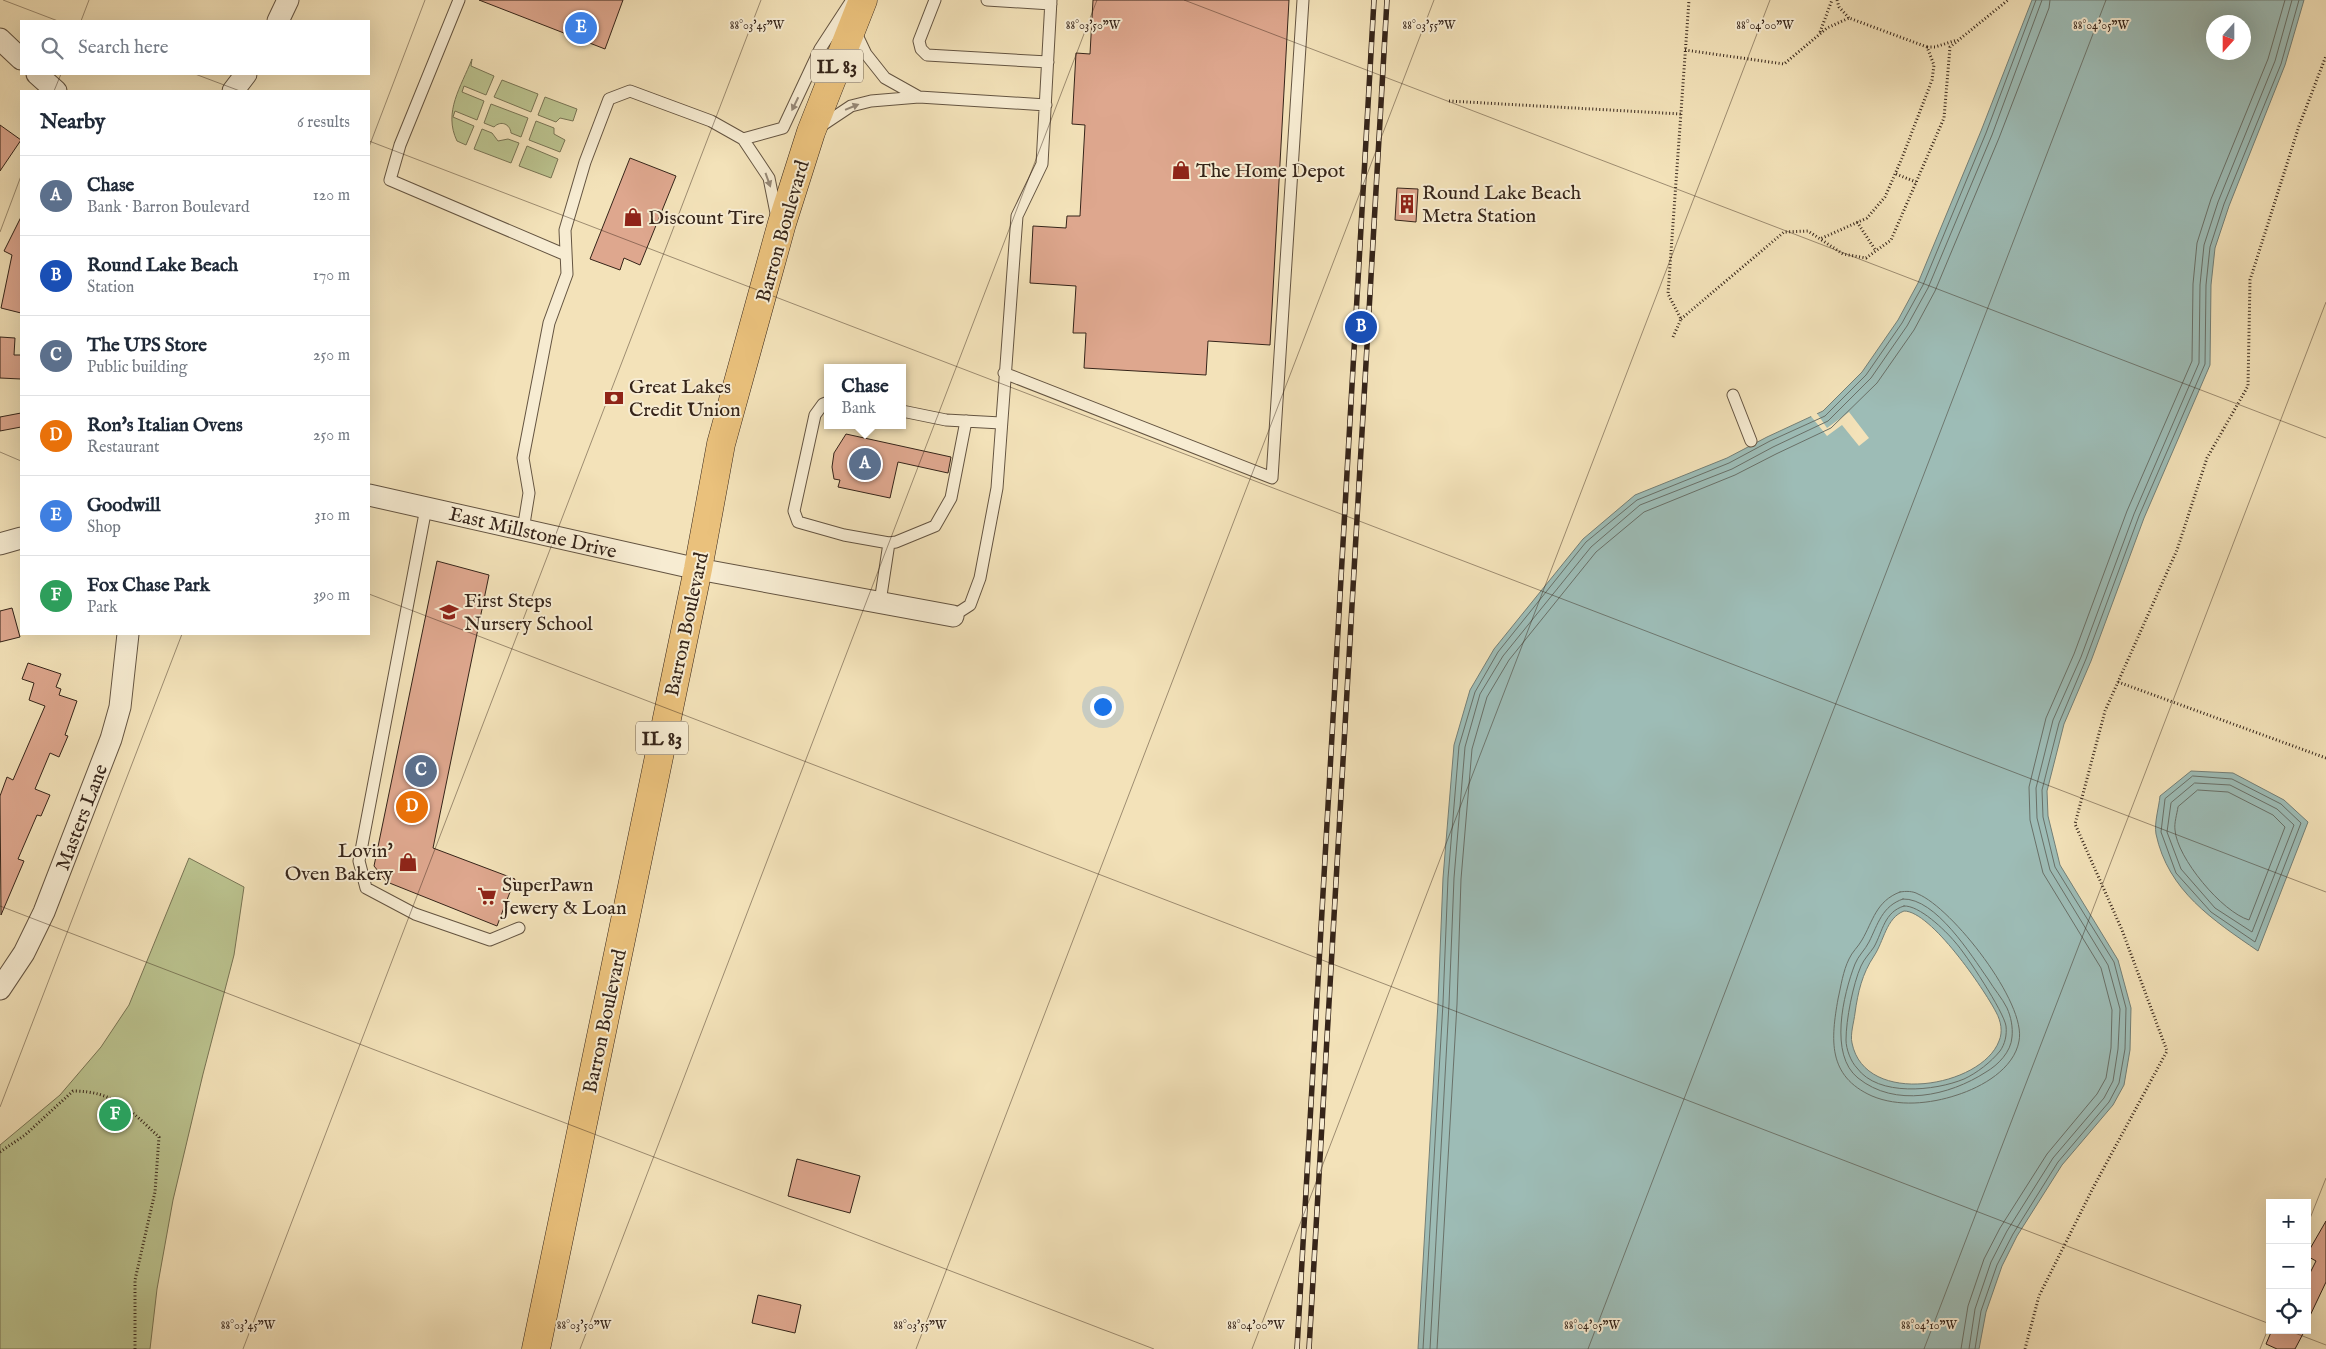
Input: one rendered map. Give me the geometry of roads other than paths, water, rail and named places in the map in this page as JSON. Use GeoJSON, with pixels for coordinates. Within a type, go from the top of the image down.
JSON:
{"type":"FeatureCollection","features":[{"type":"Feature","properties":{"kind":"main road","name":"Barron Boulevard"},"geometry":{"type":"LineString","coordinates":[[536,1349],[698,569],[721,444],[780,232],[811,132],[852,12],[863,0]]}},
{"type":"Feature","properties":{"kind":"street"},"geometry":{"type":"LineString","coordinates":[[278,20],[288,0]]}},
{"type":"Feature","properties":{"kind":"street"},"geometry":{"type":"LineString","coordinates":[[0,39],[20,58]]}},
{"type":"Feature","properties":{"kind":"street"},"geometry":{"type":"LineString","coordinates":[[38,75],[55,90]]}},
{"type":"Feature","properties":{"kind":"street"},"geometry":{"type":"LineString","coordinates":[[234,90],[245,75]]}},
{"type":"Feature","properties":{"kind":"street","name":"East Millstone Drive"},"geometry":{"type":"LineString","coordinates":[[370,495],[698,569],[952,616]]}},
{"type":"Feature","properties":{"kind":"street"},"geometry":{"type":"LineString","coordinates":[[0,544],[20,538]]}},
{"type":"Feature","properties":{"kind":"street","name":"Masters Lane"},"geometry":{"type":"LineString","coordinates":[[0,989],[24,953],[44,912],[111,739],[120,707],[128,635]]}},
{"type":"Feature","properties":{"kind":"lane"},"geometry":{"type":"LineString","coordinates":[[459,0],[400,145],[390,180],[566,255]]}},
{"type":"Feature","properties":{"kind":"lane"},"geometry":{"type":"LineString","coordinates":[[935,0],[919,41],[921,49],[927,55],[1048,62]]}},
{"type":"Feature","properties":{"kind":"lane"},"geometry":{"type":"LineString","coordinates":[[952,616],[970,605],[980,578],[996,488],[1017,216],[1042,164],[1046,105],[1051,2],[987,0]]}},
{"type":"Feature","properties":{"kind":"lane"},"geometry":{"type":"LineString","coordinates":[[1004,373],[1272,478],[1303,0]]}},
{"type":"Feature","properties":{"kind":"lane"},"geometry":{"type":"LineString","coordinates":[[743,139],[783,128],[820,49],[852,12]]}},
{"type":"Feature","properties":{"kind":"lane"},"geometry":{"type":"LineString","coordinates":[[852,12],[866,54],[884,78],[919,97]]}},
{"type":"Feature","properties":{"kind":"lane"},"geometry":{"type":"LineString","coordinates":[[523,530],[529,493],[523,458],[528,424],[549,323],[567,274],[565,230],[585,162],[609,99],[630,91],[711,121],[743,139],[769,178],[780,232]]}},
{"type":"Feature","properties":{"kind":"lane"},"geometry":{"type":"LineString","coordinates":[[811,132],[850,106],[871,101],[919,97],[1046,105]]}},
{"type":"Feature","properties":{"kind":"lane"},"geometry":{"type":"LineString","coordinates":[[1733,394],[1751,441]]}},
{"type":"Feature","properties":{"kind":"lane"},"geometry":{"type":"LineString","coordinates":[[824,404],[816,416],[794,511],[798,522],[844,536],[889,543],[935,526],[951,498],[966,421]]}},
{"type":"Feature","properties":{"kind":"lane"},"geometry":{"type":"LineString","coordinates":[[906,412],[946,420],[1001,423]]}},
{"type":"Feature","properties":{"kind":"lane"},"geometry":{"type":"LineString","coordinates":[[426,508],[359,861],[366,888],[415,914],[490,940],[519,928]]}},
{"type":"Feature","properties":{"kind":"lane"},"geometry":{"type":"LineString","coordinates":[[880,602],[889,543]]}},
{"type":"Feature","properties":{"kind":"water"},"geometry":{"type":"Polygon","coordinates":[[[2032,0],[2304,0],[2285,65],[2229,206],[2215,248],[2211,285],[2210,365],[2144,518],[2091,661],[2064,724],[2047,791],[2048,816],[2060,865],[2118,960],[2131,1008],[2130,1050],[2124,1085],[2113,1105],[2062,1165],[2017,1236],[2002,1266],[1986,1312],[1979,1349],[1418,1349],[1438,1003],[1443,878],[1454,745],[1470,690],[1494,649],[1583,539],[1635,495],[1727,458],[1823,411],[1862,372],[1898,320],[1918,283],[1981,131],[2032,0]],[[1904,911],[1898,914],[1889,924],[1861,983],[1852,1032],[1852,1043],[1861,1063],[1878,1077],[1900,1083],[1924,1084],[1948,1079],[1971,1070],[1988,1057],[1999,1041],[2001,1026],[1998,1015],[1990,1001],[1956,953],[1942,937],[1915,914],[1904,911]]]}},
{"type":"Feature","properties":{"kind":"water"},"geometry":{"type":"Polygon","coordinates":[[[2191,771],[2233,773],[2284,800],[2308,822],[2258,951],[2225,928],[2195,902],[2171,872],[2162,854],[2156,834],[2160,796],[2191,771]]]}},
{"type":"Feature","properties":{"kind":"railway"},"geometry":{"type":"LineString","coordinates":[[1297,1349],[1374,0]]}},
{"type":"Feature","properties":{"kind":"railway"},"geometry":{"type":"LineString","coordinates":[[1309,1349],[1387,0]]}},
{"type":"Feature","properties":{"kind":"place","name":"Goodwill"},"geometry":{"type":"Point","coordinates":[581,28]}},
{"type":"Feature","properties":{"kind":"place","name":"The Home Depot"},"geometry":{"type":"Point","coordinates":[1181,170]}},
{"type":"Feature","properties":{"kind":"place","name":"Round Lake Beach Metra Station"},"geometry":{"type":"Point","coordinates":[1407,204]}},
{"type":"Feature","properties":{"kind":"place","name":"Discount Tire"},"geometry":{"type":"Point","coordinates":[633,217]}},
{"type":"Feature","properties":{"kind":"place","name":"Round Lake Beach"},"geometry":{"type":"Point","coordinates":[1361,327]}},
{"type":"Feature","properties":{"kind":"place","name":"Great Lakes Credit Union"},"geometry":{"type":"Point","coordinates":[614,398]}},
{"type":"Feature","properties":{"kind":"place","name":"Chase"},"geometry":{"type":"Point","coordinates":[865,464]}},
{"type":"Feature","properties":{"kind":"place","name":"First Steps Nursery School"},"geometry":{"type":"Point","coordinates":[449,612]}},
{"type":"Feature","properties":{"kind":"place","name":"The UPS Store"},"geometry":{"type":"Point","coordinates":[421,771]}},
{"type":"Feature","properties":{"kind":"place","name":"Ron's Italian Ovens"},"geometry":{"type":"Point","coordinates":[412,807]}},
{"type":"Feature","properties":{"kind":"place","name":"Lovin' Oven Bakery"},"geometry":{"type":"Point","coordinates":[408,862]}},
{"type":"Feature","properties":{"kind":"place","name":"SuperPawn Jewery & Loan"},"geometry":{"type":"Point","coordinates":[487,896]}},
{"type":"Feature","properties":{"kind":"place","name":"Fox Chase Park"},"geometry":{"type":"Point","coordinates":[115,1115]}}]}
